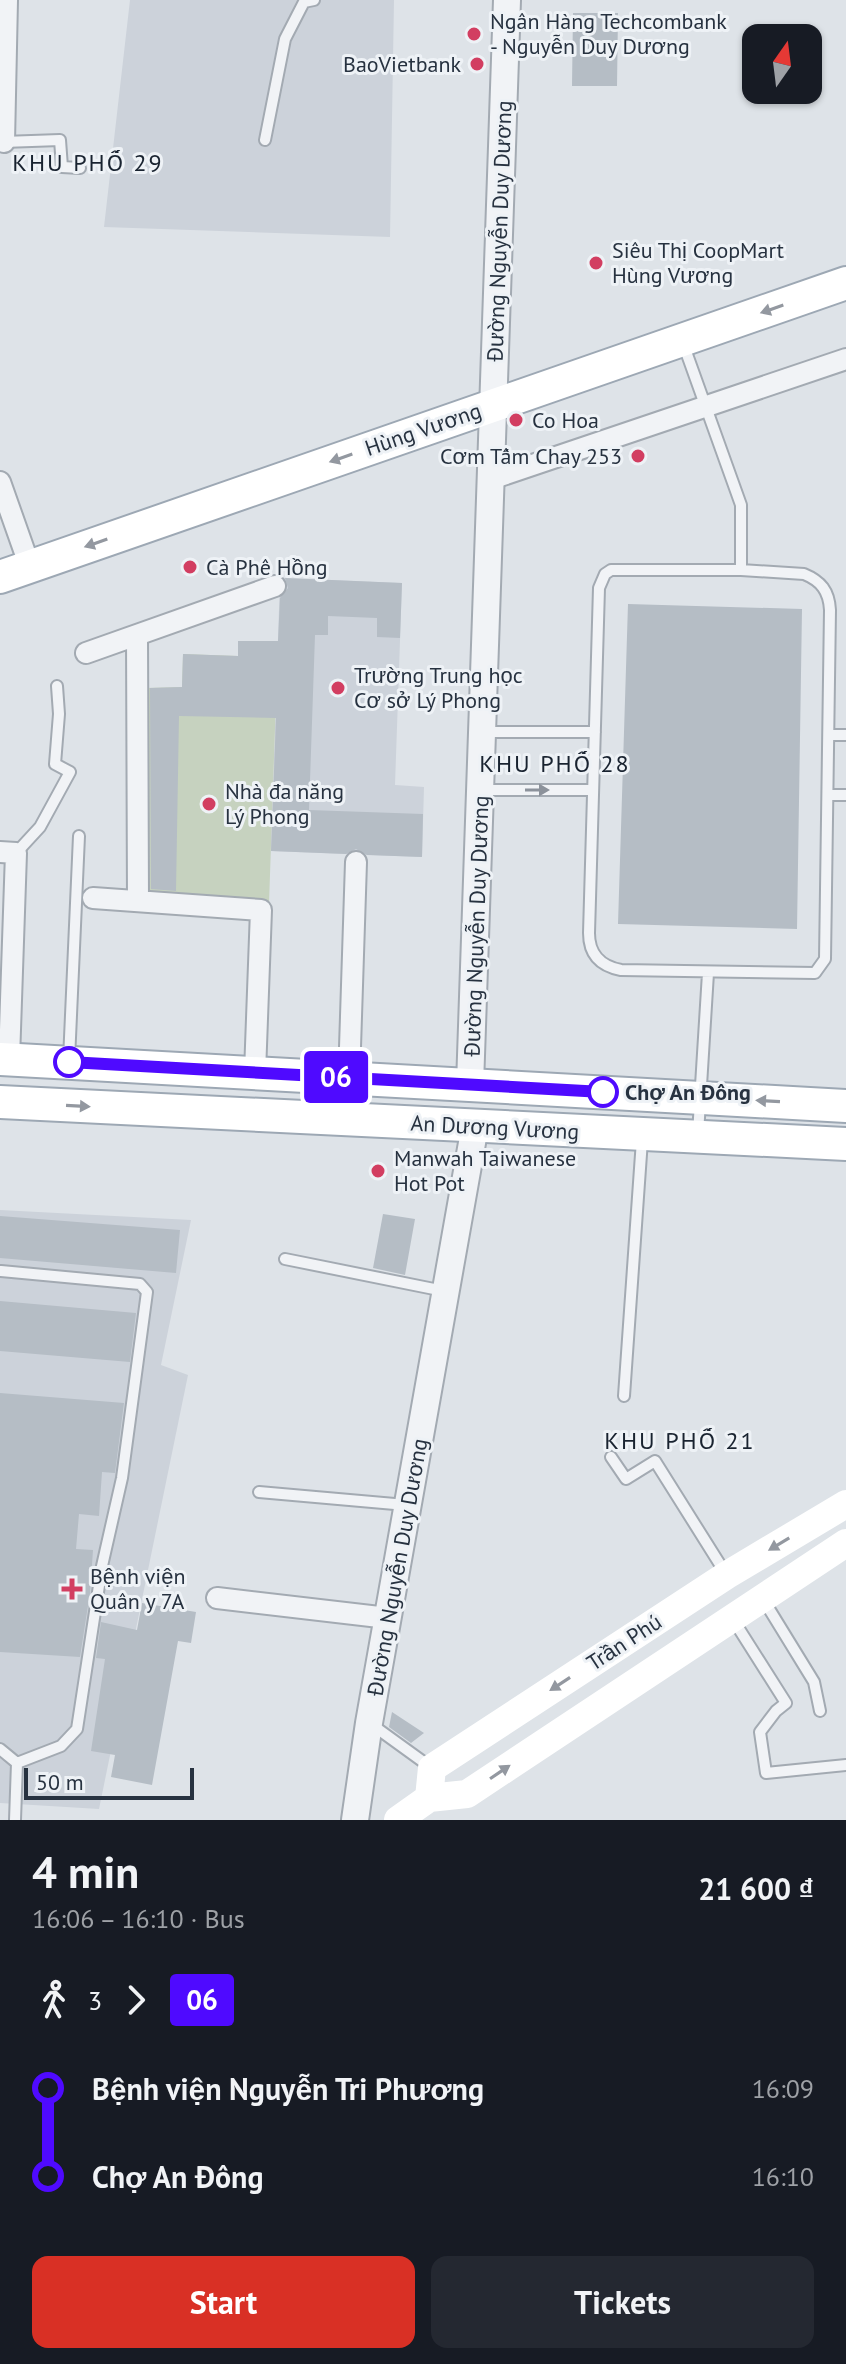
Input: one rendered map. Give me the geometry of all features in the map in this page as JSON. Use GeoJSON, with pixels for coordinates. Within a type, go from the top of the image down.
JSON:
{"type":"FeatureCollection","features":[{"type":"Feature","properties":{"kind":"main road","name":"Hùng Vương"},"geometry":{"type":"LineString","coordinates":[[0,577],[846,283]]}},
{"type":"Feature","properties":{"kind":"main road","name":"An Dương Vương"},"geometry":{"type":"LineString","coordinates":[[4,1059],[846,1106]]}},
{"type":"Feature","properties":{"kind":"main road"},"geometry":{"type":"LineString","coordinates":[[347,1119],[349,1078]]}},
{"type":"Feature","properties":{"kind":"main road"},"geometry":{"type":"LineString","coordinates":[[470,1085],[475,1126]]}},
{"type":"Feature","properties":{"kind":"main road","name":"An Dương Vương"},"geometry":{"type":"LineString","coordinates":[[0,1102],[846,1144]]}},
{"type":"Feature","properties":{"kind":"main road","name":"Trần Phú"},"geometry":{"type":"LineString","coordinates":[[432,1768],[727,1575],[846,1504]]}},
{"type":"Feature","properties":{"kind":"main road","name":"Trần Phú"},"geometry":{"type":"LineString","coordinates":[[398,1820],[429,1798],[467,1794],[846,1543]]}},
{"type":"Feature","properties":{"kind":"main road"},"geometry":{"type":"LineString","coordinates":[[429,1798],[432,1768]]}},
{"type":"Feature","properties":{"kind":"street"},"geometry":{"type":"LineString","coordinates":[[2,142],[7,0]]}},
{"type":"Feature","properties":{"kind":"street","name":"Đường Nguyễn Duy Dương"},"geometry":{"type":"LineString","coordinates":[[470,1085],[507,0]]}},
{"type":"Feature","properties":{"kind":"street"},"geometry":{"type":"LineString","coordinates":[[491,479],[846,359]]}},
{"type":"Feature","properties":{"kind":"street"},"geometry":{"type":"LineString","coordinates":[[0,482],[30,567]]}},
{"type":"Feature","properties":{"kind":"street"},"geometry":{"type":"LineString","coordinates":[[86,653],[275,586]]}},
{"type":"Feature","properties":{"kind":"street"},"geometry":{"type":"LineString","coordinates":[[137,635],[138,901]]}},
{"type":"Feature","properties":{"kind":"street"},"geometry":{"type":"LineString","coordinates":[[4,1059],[8,853]]}},
{"type":"Feature","properties":{"kind":"street"},"geometry":{"type":"LineString","coordinates":[[349,1078],[356,862]]}},
{"type":"Feature","properties":{"kind":"street"},"geometry":{"type":"LineString","coordinates":[[93,898],[261,910],[255,1073]]}},
{"type":"Feature","properties":{"kind":"street","name":"Đường Nguyễn Duy Dương"},"geometry":{"type":"LineString","coordinates":[[355,1820],[369,1723],[475,1126]]}},
{"type":"Feature","properties":{"kind":"street"},"geometry":{"type":"LineString","coordinates":[[217,1598],[388,1618]]}},
{"type":"Feature","properties":{"kind":"lane"},"geometry":{"type":"LineString","coordinates":[[265,140],[285,39],[304,2],[314,0]]}},
{"type":"Feature","properties":{"kind":"lane"},"geometry":{"type":"LineString","coordinates":[[2,142],[60,140],[62,167],[80,168]]}},
{"type":"Feature","properties":{"kind":"lane"},"geometry":{"type":"LineString","coordinates":[[682,340],[741,505],[741,570]]}},
{"type":"Feature","properties":{"kind":"lane"},"geometry":{"type":"LineString","coordinates":[[619,570],[741,570],[804,574],[820,583],[826,591],[830,610],[825,959],[821,968],[807,975],[708,973],[604,965],[592,951],[589,933],[595,732],[599,588],[605,574],[619,570]]}},
{"type":"Feature","properties":{"kind":"lane"},"geometry":{"type":"LineString","coordinates":[[8,853],[40,827],[70,772],[55,764],[57,686]]}},
{"type":"Feature","properties":{"kind":"lane"},"geometry":{"type":"LineString","coordinates":[[482,732],[595,732]]}},
{"type":"Feature","properties":{"kind":"lane"},"geometry":{"type":"LineString","coordinates":[[829,735],[846,735]]}},
{"type":"Feature","properties":{"kind":"lane"},"geometry":{"type":"LineString","coordinates":[[481,790],[593,790]]}},
{"type":"Feature","properties":{"kind":"lane"},"geometry":{"type":"LineString","coordinates":[[828,795],[846,795]]}},
{"type":"Feature","properties":{"kind":"lane"},"geometry":{"type":"LineString","coordinates":[[69,1062],[79,836]]}},
{"type":"Feature","properties":{"kind":"lane"},"geometry":{"type":"LineString","coordinates":[[698,1137],[708,973]]}},
{"type":"Feature","properties":{"kind":"lane"},"geometry":{"type":"LineString","coordinates":[[624,1396],[642,1134]]}},
{"type":"Feature","properties":{"kind":"lane"},"geometry":{"type":"LineString","coordinates":[[285,1259],[446,1292]]}},
{"type":"Feature","properties":{"kind":"lane"},"geometry":{"type":"LineString","coordinates":[[1,1271],[140,1284],[147,1292],[122,1478],[102,1566],[77,1729],[61,1746],[17,1763]]}},
{"type":"Feature","properties":{"kind":"lane"},"geometry":{"type":"LineString","coordinates":[[611,1457],[626,1479],[655,1461],[727,1575]]}},
{"type":"Feature","properties":{"kind":"lane"},"geometry":{"type":"LineString","coordinates":[[259,1492],[408,1505]]}},
{"type":"Feature","properties":{"kind":"lane"},"geometry":{"type":"LineString","coordinates":[[762,1597],[814,1682],[820,1711]]}},
{"type":"Feature","properties":{"kind":"lane"},"geometry":{"type":"LineString","coordinates":[[732,1618],[786,1703],[760,1732],[766,1773],[846,1765]]}},
{"type":"Feature","properties":{"kind":"lane"},"geometry":{"type":"LineString","coordinates":[[369,1723],[432,1768]]}},
{"type":"Feature","properties":{"kind":"lane"},"geometry":{"type":"LineString","coordinates":[[0,1749],[17,1763]]}},
{"type":"Feature","properties":{"kind":"lane"},"geometry":{"type":"LineString","coordinates":[[15,1820],[17,1763]]}},
{"type":"Feature","properties":{"kind":"shaded area"},"geometry":{"type":"Polygon","coordinates":[[[130,0],[394,0],[390,237],[104,227],[130,0]]]}},
{"type":"Feature","properties":{"kind":"shaded area","name":"Trường Trung học Cơ sở Lý Phong"},"geometry":{"type":"Polygon","coordinates":[[[280,578],[402,583],[395,785],[424,787],[422,857],[271,851],[280,578]]]}},
{"type":"Feature","properties":{"kind":"shaded area","name":"Bệnh viện Quân y 7A"},"geometry":{"type":"Polygon","coordinates":[[[0,1210],[191,1220],[161,1365],[188,1375],[99,1809],[0,1803],[0,1210]]]}},
{"type":"Feature","properties":{"kind":"green space","name":"Nhà đa năng Lý Phong"},"geometry":{"type":"Polygon","coordinates":[[[278,641],[269,904],[145,895],[146,688],[182,687],[183,654],[238,656],[278,641]]]}},
{"type":"Feature","properties":{"kind":"building"},"geometry":{"type":"Polygon","coordinates":[[[573,13],[618,13],[617,86],[572,86],[573,13]]]}},
{"type":"Feature","properties":{"kind":"building"},"geometry":{"type":"Polygon","coordinates":[[[285,578],[402,583],[400,638],[377,637],[377,618],[328,616],[328,635],[315,635],[309,810],[423,814],[422,857],[367,855],[356,849],[346,854],[271,851],[276,718],[179,716],[176,891],[151,889],[150,688],[182,687],[183,654],[238,656],[238,641],[278,641],[280,598],[288,588],[285,578]]]}},
{"type":"Feature","properties":{"kind":"building"},"geometry":{"type":"Polygon","coordinates":[[[628,604],[802,609],[797,929],[618,924],[628,604]]]}},
{"type":"Feature","properties":{"kind":"building"},"geometry":{"type":"Polygon","coordinates":[[[383,1214],[415,1219],[405,1275],[373,1268],[383,1214]]]}},
{"type":"Feature","properties":{"kind":"building"},"geometry":{"type":"Polygon","coordinates":[[[0,1216],[180,1230],[176,1273],[0,1258],[0,1216]]]}},
{"type":"Feature","properties":{"kind":"building"},"geometry":{"type":"Polygon","coordinates":[[[0,1301],[136,1313],[130,1362],[0,1351],[0,1301]]]}},
{"type":"Feature","properties":{"kind":"building"},"geometry":{"type":"Polygon","coordinates":[[[0,1393],[124,1403],[115,1473],[102,1472],[99,1516],[79,1514],[76,1549],[93,1550],[80,1657],[0,1652],[0,1393]]]}},
{"type":"Feature","properties":{"kind":"building"},"geometry":{"type":"Polygon","coordinates":[[[142,1603],[196,1612],[191,1643],[178,1641],[152,1785],[111,1777],[115,1755],[91,1751],[105,1659],[96,1658],[101,1622],[137,1630],[142,1603]]]}},
{"type":"Feature","properties":{"kind":"building"},"geometry":{"type":"Polygon","coordinates":[[[392,1712],[424,1733],[411,1743],[389,1727],[392,1712]]]}},
{"type":"Feature","properties":{"kind":"bus line","name":"06"},"geometry":{"type":"LineString","coordinates":[[69,1062],[603,1092]]}},
{"type":"Feature","properties":{"kind":"place","name":"Ngân Hàng Techcombank - Nguyễn Duy Dương"},"geometry":{"type":"Point","coordinates":[474,34]}},
{"type":"Feature","properties":{"kind":"place","name":"BaoVietbank"},"geometry":{"type":"Point","coordinates":[477,64]}},
{"type":"Feature","properties":{"kind":"place","name":"Siêu Thị CoopMart Hùng Vương"},"geometry":{"type":"Point","coordinates":[596,263]}},
{"type":"Feature","properties":{"kind":"place","name":"Co Hoa"},"geometry":{"type":"Point","coordinates":[516,420]}},
{"type":"Feature","properties":{"kind":"place","name":"Cơm Tấm Chay 253"},"geometry":{"type":"Point","coordinates":[638,456]}},
{"type":"Feature","properties":{"kind":"place","name":"Cà Phê Hồng"},"geometry":{"type":"Point","coordinates":[190,567]}},
{"type":"Feature","properties":{"kind":"place","name":"Trường Trung học Cơ sở Lý Phong"},"geometry":{"type":"Point","coordinates":[338,688]}},
{"type":"Feature","properties":{"kind":"place","name":"Nhà đa năng Lý Phong"},"geometry":{"type":"Point","coordinates":[209,804]}},
{"type":"Feature","properties":{"kind":"place","name":"Chợ An Đông"},"geometry":{"type":"Point","coordinates":[603,1092]}},
{"type":"Feature","properties":{"kind":"place","name":"Manwah Taiwanese Hot Pot"},"geometry":{"type":"Point","coordinates":[378,1171]}},
{"type":"Feature","properties":{"kind":"place","name":"Bệnh viện Quân y 7A"},"geometry":{"type":"Point","coordinates":[72,1589]}},
{"type":"Feature","properties":{"kind":"district","name":"KHU PHỐ 29"},"geometry":{"type":"Point","coordinates":[88,162]}},
{"type":"Feature","properties":{"kind":"district","name":"KHU PHỐ 28"},"geometry":{"type":"Point","coordinates":[555,763]}},
{"type":"Feature","properties":{"kind":"district","name":"KHU PHỐ 21"},"geometry":{"type":"Point","coordinates":[680,1440]}}]}
